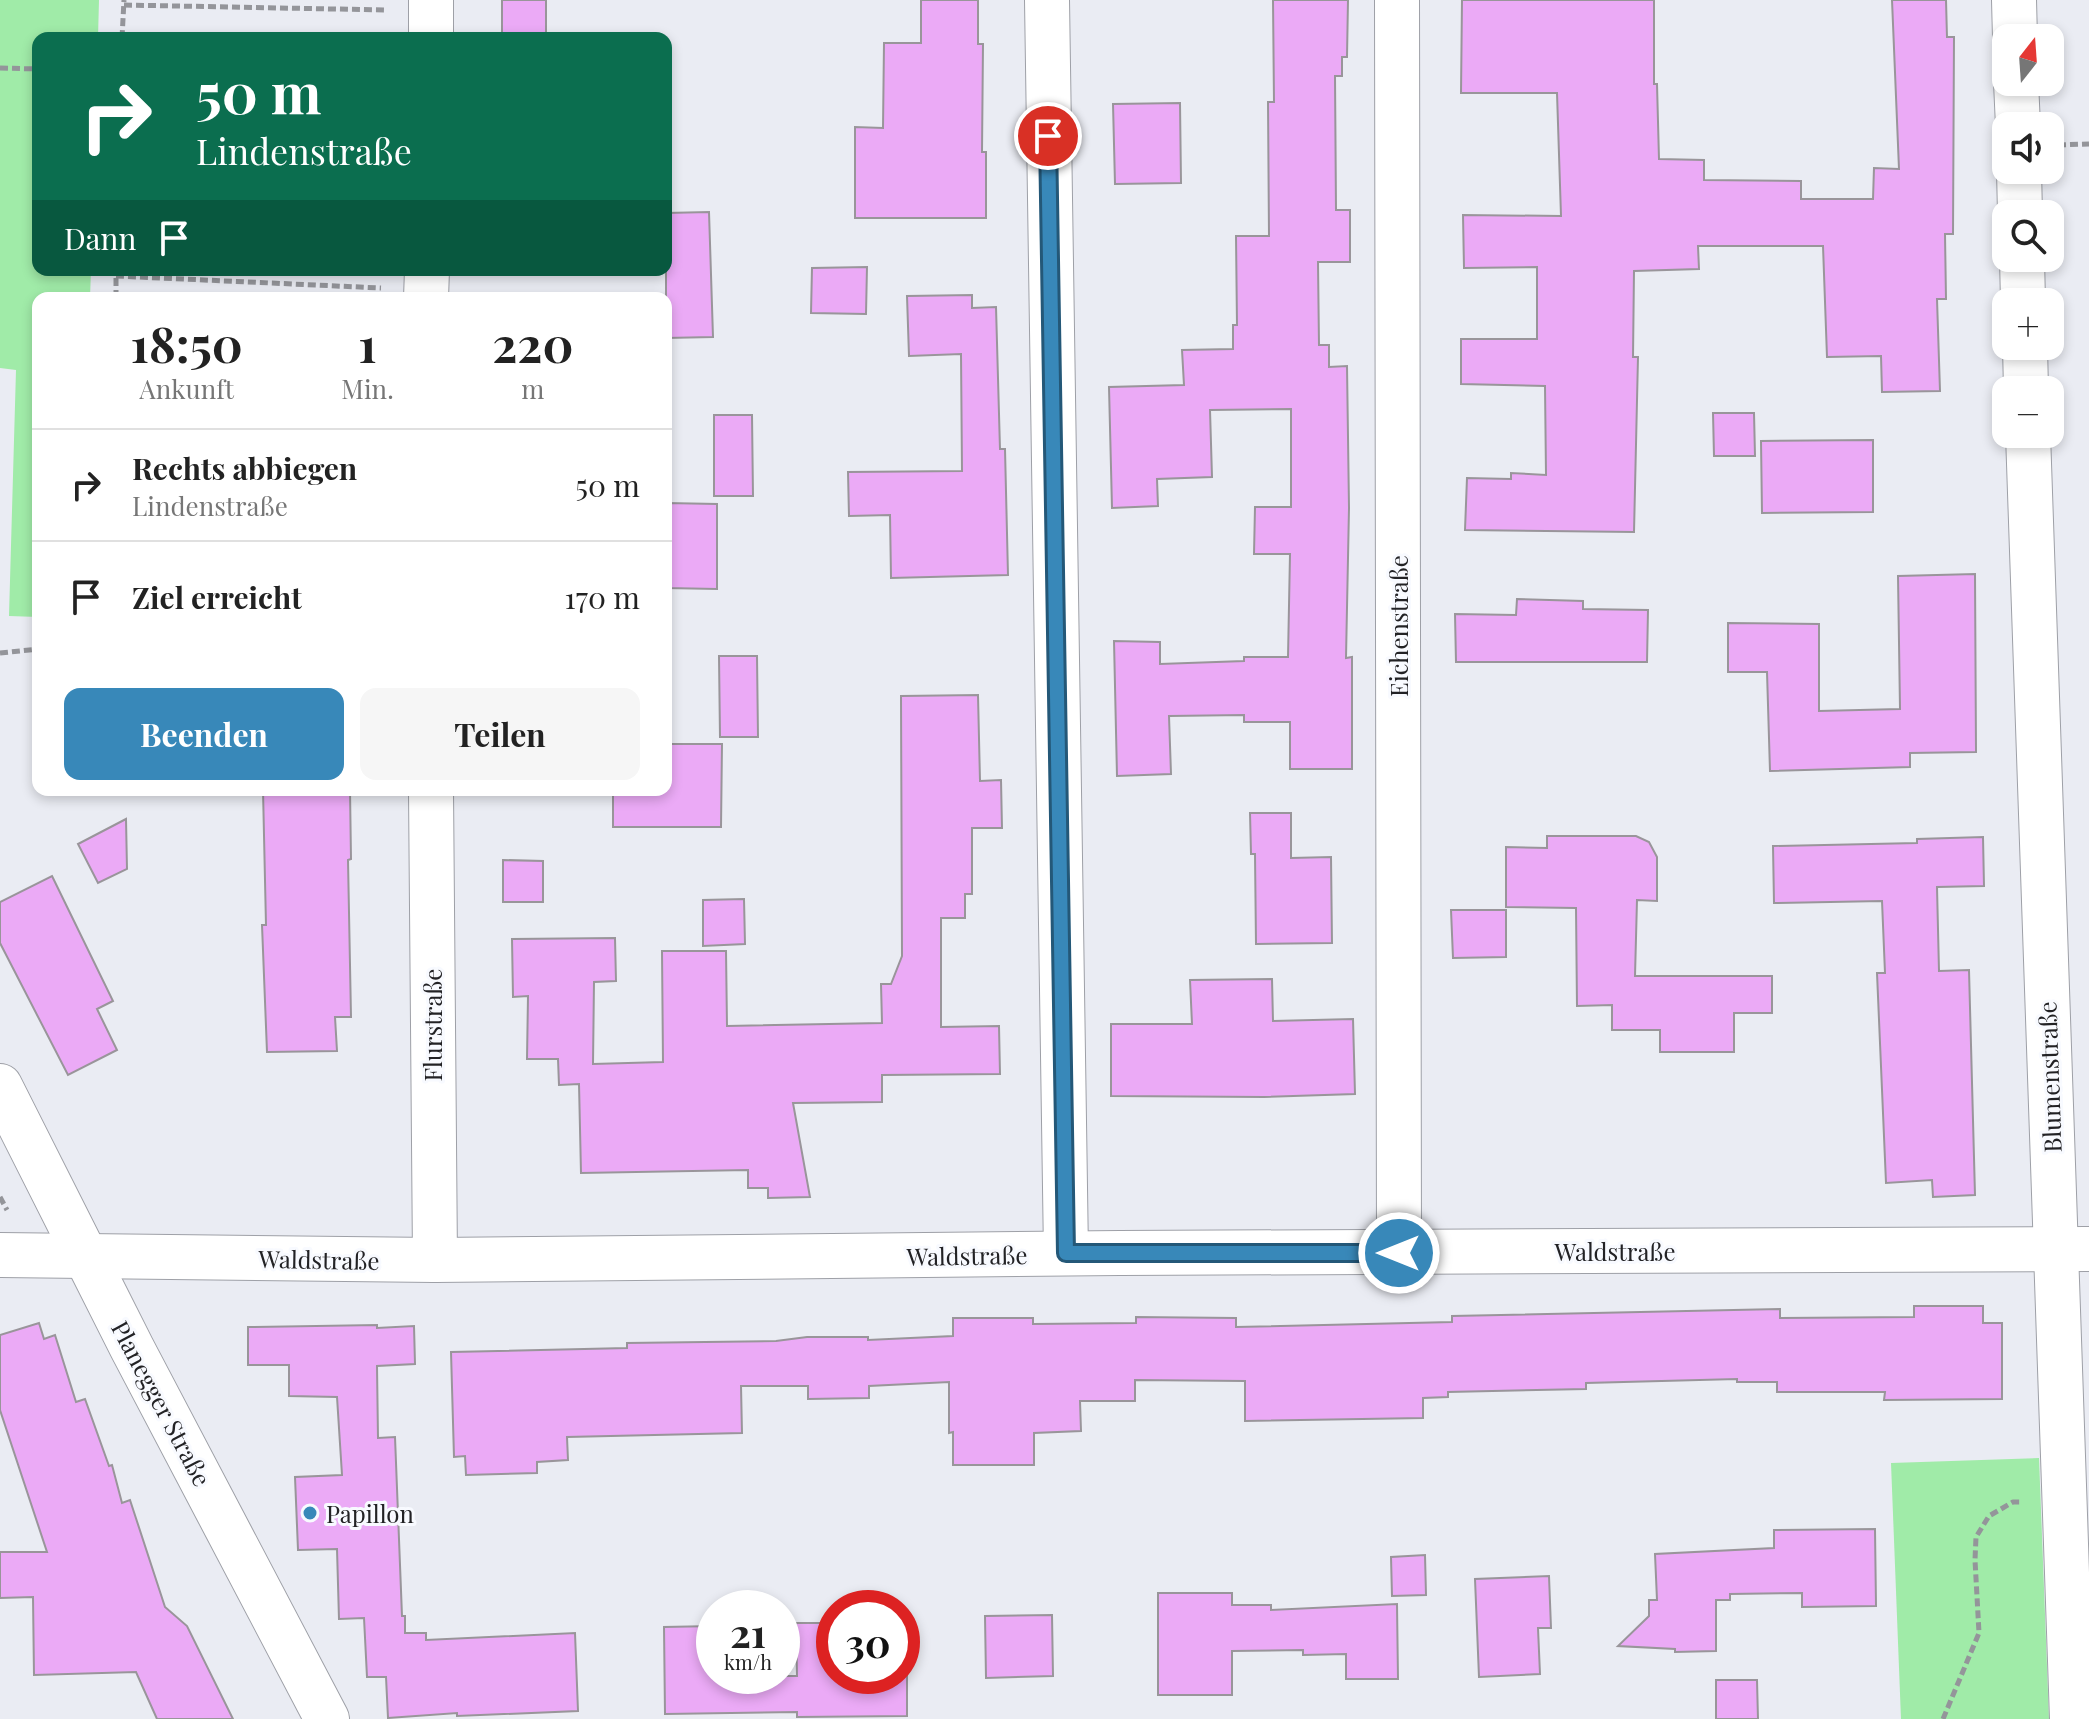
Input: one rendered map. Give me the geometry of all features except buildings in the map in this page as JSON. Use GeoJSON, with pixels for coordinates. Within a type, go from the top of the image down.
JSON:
{"type":"FeatureCollection","features":[{"type":"Feature","properties":{"kind":"street"},"geometry":{"type":"LineString","coordinates":[[1047,0],[1066,1253]]}},
{"type":"Feature","properties":{"kind":"street","name":"Eichenstraße"},"geometry":{"type":"LineString","coordinates":[[1397,0],[1399,1253]]}},
{"type":"Feature","properties":{"kind":"street"},"geometry":{"type":"LineString","coordinates":[[2014,0],[2015,24]]}},
{"type":"Feature","properties":{"kind":"street","name":"Blumenstraße"},"geometry":{"type":"LineString","coordinates":[[2029,448],[2072,1249],[2063,1500],[2072,1719]]}},
{"type":"Feature","properties":{"kind":"street","name":"Flurstraße"},"geometry":{"type":"LineString","coordinates":[[431,796],[435,1260]]}},
{"type":"Feature","properties":{"kind":"street","name":"Planegger Straße"},"geometry":{"type":"LineString","coordinates":[[0,1086],[85,1256],[327,1719]]}},
{"type":"Feature","properties":{"kind":"street","name":"Waldstraße"},"geometry":{"type":"LineString","coordinates":[[0,1255],[435,1260],[1066,1253],[2072,1249]]}},
{"type":"Feature","properties":{"kind":"path"},"geometry":{"type":"LineString","coordinates":[[122,32],[124,2],[431,16]]}},
{"type":"Feature","properties":{"kind":"path"},"geometry":{"type":"LineString","coordinates":[[0,68],[32,69]]}},
{"type":"Feature","properties":{"kind":"path"},"geometry":{"type":"LineString","coordinates":[[2064,145],[2089,144]]}},
{"type":"Feature","properties":{"kind":"path"},"geometry":{"type":"LineString","coordinates":[[188,276],[426,286]]}},
{"type":"Feature","properties":{"kind":"path"},"geometry":{"type":"LineString","coordinates":[[0,653],[32,650]]}},
{"type":"Feature","properties":{"kind":"path"},"geometry":{"type":"LineString","coordinates":[[1943,1719],[1979,1633],[1976,1537],[1989,1516],[2013,1502],[2063,1500]]}},
{"type":"Feature","properties":{"kind":"green space"},"geometry":{"type":"Polygon","coordinates":[[[0,0],[99,0],[98,32],[32,32],[32,276],[91,276],[90,292],[32,292],[32,617],[9,616],[16,370],[0,368],[0,0]]]}},
{"type":"Feature","properties":{"kind":"green space"},"geometry":{"type":"Polygon","coordinates":[[[2039,1458],[2049,1719],[1901,1719],[1891,1463],[2039,1458]]]}},
{"type":"Feature","properties":{"kind":"place","name":"Papillon"},"geometry":{"type":"Point","coordinates":[310,1513]}},
{"type":"Feature","properties":{"kind":"route"},"geometry":{"type":"LineString","coordinates":[[1048,136],[1066,1253],[1399,1253]]}}]}
